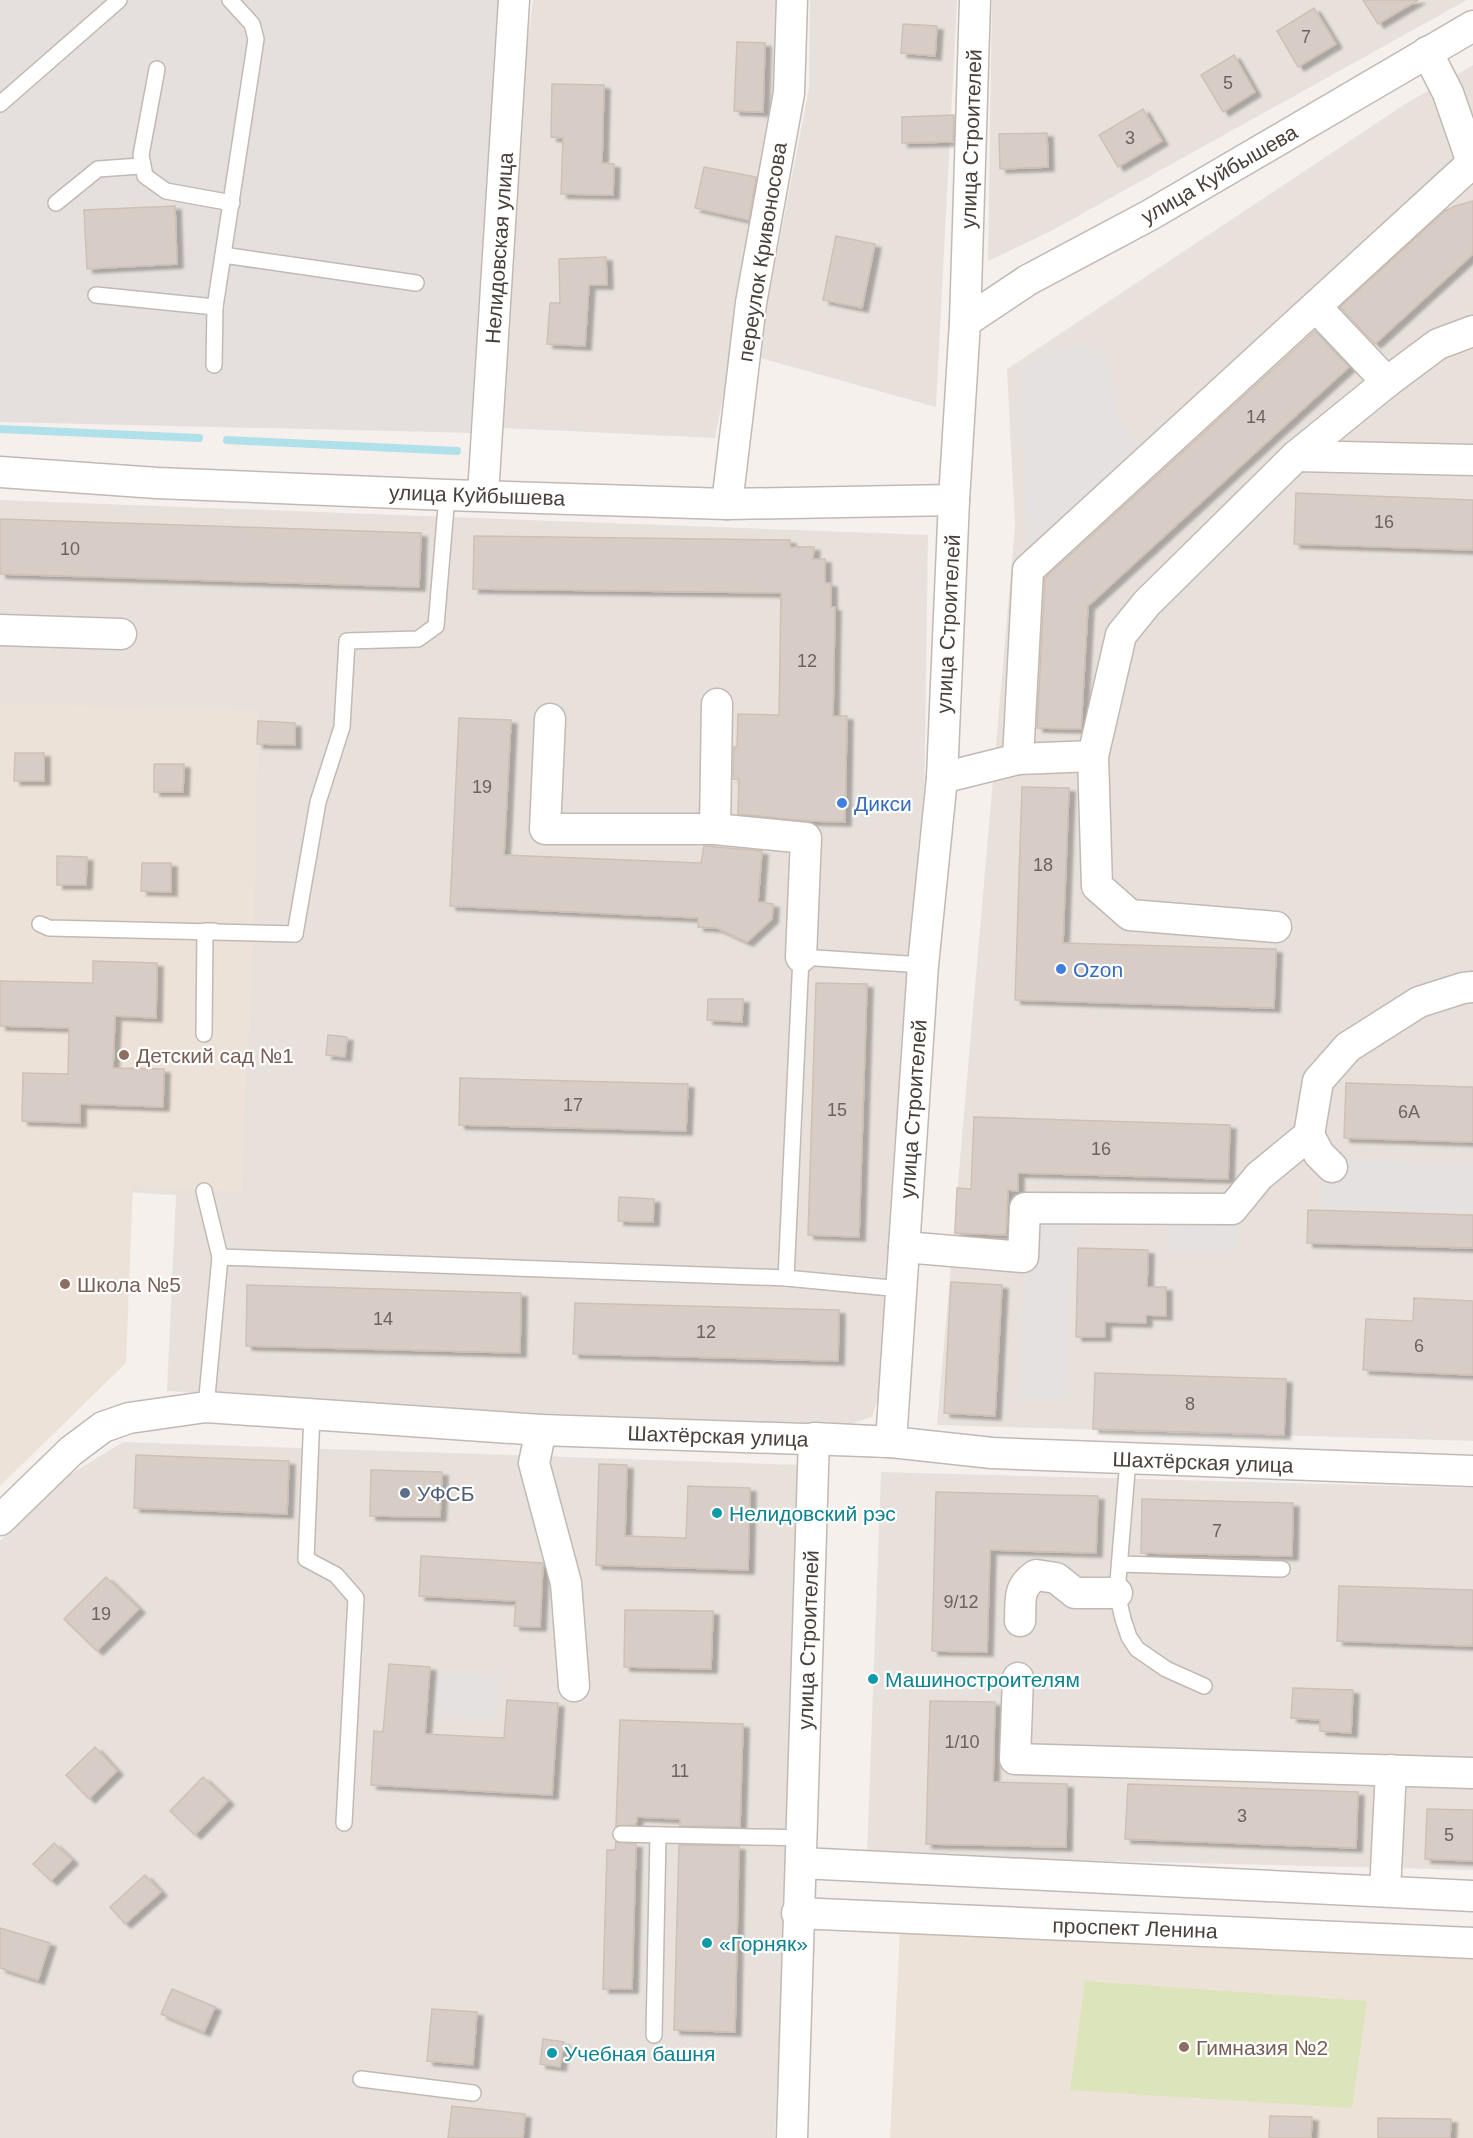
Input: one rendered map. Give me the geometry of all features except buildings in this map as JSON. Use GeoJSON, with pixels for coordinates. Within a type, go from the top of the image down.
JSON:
{"type":"FeatureCollection","features":[{"type":"Feature","properties":{"kind":"street","name":"Нелидовская улица"},"geometry":{"type":"LineString","coordinates":[[483,495],[514,0]]}},
{"type":"Feature","properties":{"kind":"street","name":"переулок Кривоносова"},"geometry":{"type":"LineString","coordinates":[[727,504],[751,303],[789,93],[792,0]]}},
{"type":"Feature","properties":{"kind":"street","name":"улица Строителей"},"geometry":{"type":"LineString","coordinates":[[891,1442],[923,965],[942,778],[954,500],[965,322],[975,0]]}},
{"type":"Feature","properties":{"kind":"street","name":"улица Куйбышева"},"geometry":{"type":"LineString","coordinates":[[965,322],[1028,280],[1150,215],[1473,26]]}},
{"type":"Feature","properties":{"kind":"street"},"geometry":{"type":"LineString","coordinates":[[1018,759],[1028,570],[1472,165],[1448,93],[1427,52]]}},
{"type":"Feature","properties":{"kind":"street"},"geometry":{"type":"LineString","coordinates":[[1316,307],[1387,382]]}},
{"type":"Feature","properties":{"kind":"street"},"geometry":{"type":"LineString","coordinates":[[1276,927],[1130,915],[1097,886],[1093,756],[1121,635],[1147,603],[1296,456],[1438,344],[1473,331]]}},
{"type":"Feature","properties":{"kind":"street"},"geometry":{"type":"LineString","coordinates":[[1296,456],[1473,460]]}},
{"type":"Feature","properties":{"kind":"street","name":"улица Куйбышева"},"geometry":{"type":"LineString","coordinates":[[0,472],[157,483],[727,504],[954,500]]}},
{"type":"Feature","properties":{"kind":"street"},"geometry":{"type":"LineString","coordinates":[[0,630],[121,634]]}},
{"type":"Feature","properties":{"kind":"street"},"geometry":{"type":"LineString","coordinates":[[715,829],[717,704]]}},
{"type":"Feature","properties":{"kind":"street"},"geometry":{"type":"LineString","coordinates":[[550,719],[545,829],[715,829],[806,838],[801,957]]}},
{"type":"Feature","properties":{"kind":"street"},"geometry":{"type":"LineString","coordinates":[[942,778],[1018,759],[1093,756]]}},
{"type":"Feature","properties":{"kind":"street"},"geometry":{"type":"LineString","coordinates":[[1332,1167],[1319,1154],[1309,1135],[1318,1081],[1348,1047],[1419,1002],[1462,988],[1473,987]]}},
{"type":"Feature","properties":{"kind":"street"},"geometry":{"type":"LineString","coordinates":[[904,1247],[1023,1257],[1025,1209],[1232,1209],[1259,1176],[1309,1135]]}},
{"type":"Feature","properties":{"kind":"street","name":"Шахтёрская улица"},"geometry":{"type":"LineString","coordinates":[[0,1520],[71,1451],[103,1427],[129,1418],[206,1407],[541,1430],[814,1438]]}},
{"type":"Feature","properties":{"kind":"street"},"geometry":{"type":"LineString","coordinates":[[541,1430],[534,1463],[566,1582],[574,1686]]}},
{"type":"Feature","properties":{"kind":"street","name":"улица Строителей"},"geometry":{"type":"LineString","coordinates":[[792,2138],[797,1913],[814,1438]]}},
{"type":"Feature","properties":{"kind":"street"},"geometry":{"type":"LineString","coordinates":[[814,1438],[891,1442]]}},
{"type":"Feature","properties":{"kind":"street","name":"Шахтёрская улица"},"geometry":{"type":"LineString","coordinates":[[891,1442],[992,1453],[1473,1471]]}},
{"type":"Feature","properties":{"kind":"street"},"geometry":{"type":"LineString","coordinates":[[1020,1621],[1021,1591],[1027,1581],[1036,1575],[1056,1578],[1074,1593],[1117,1593]]}},
{"type":"Feature","properties":{"kind":"street"},"geometry":{"type":"LineString","coordinates":[[1018,1678],[1015,1759],[1473,1773]]}},
{"type":"Feature","properties":{"kind":"street"},"geometry":{"type":"LineString","coordinates":[[1385,1892],[1391,1770]]}},
{"type":"Feature","properties":{"kind":"street"},"geometry":{"type":"LineString","coordinates":[[801,1851],[1385,1892],[1473,1896]]}},
{"type":"Feature","properties":{"kind":"street","name":"проспект Ленина"},"geometry":{"type":"LineString","coordinates":[[797,1913],[1473,1943]]}},
{"type":"Feature","properties":{"kind":"lane"},"geometry":{"type":"LineString","coordinates":[[0,104],[119,0]]}},
{"type":"Feature","properties":{"kind":"lane"},"geometry":{"type":"LineString","coordinates":[[214,365],[215,307],[256,39],[252,24],[230,0]]}},
{"type":"Feature","properties":{"kind":"lane"},"geometry":{"type":"LineString","coordinates":[[157,69],[141,155],[141,166],[145,176],[166,191],[232,203]]}},
{"type":"Feature","properties":{"kind":"lane"},"geometry":{"type":"LineString","coordinates":[[56,203],[98,169],[141,166]]}},
{"type":"Feature","properties":{"kind":"lane"},"geometry":{"type":"LineString","coordinates":[[223,255],[416,283]]}},
{"type":"Feature","properties":{"kind":"lane"},"geometry":{"type":"LineString","coordinates":[[96,295],[215,307]]}},
{"type":"Feature","properties":{"kind":"lane"},"geometry":{"type":"LineString","coordinates":[[40,924],[49,928],[295,934],[318,802],[342,727],[347,641],[418,639],[436,626],[447,495]]}},
{"type":"Feature","properties":{"kind":"lane"},"geometry":{"type":"LineString","coordinates":[[204,1034],[205,931]]}},
{"type":"Feature","properties":{"kind":"lane"},"geometry":{"type":"LineString","coordinates":[[786,1278],[801,957],[923,965]]}},
{"type":"Feature","properties":{"kind":"lane"},"geometry":{"type":"LineString","coordinates":[[204,1191],[220,1257],[206,1407]]}},
{"type":"Feature","properties":{"kind":"lane"},"geometry":{"type":"LineString","coordinates":[[220,1257],[786,1278],[901,1289]]}},
{"type":"Feature","properties":{"kind":"lane"},"geometry":{"type":"LineString","coordinates":[[312,1414],[306,1559],[336,1575],[356,1598],[344,1823]]}},
{"type":"Feature","properties":{"kind":"lane"},"geometry":{"type":"LineString","coordinates":[[1128,1459],[1117,1593],[1126,1628],[1137,1649],[1166,1669],[1204,1686]]}},
{"type":"Feature","properties":{"kind":"lane"},"geometry":{"type":"LineString","coordinates":[[1120,1564],[1282,1569]]}},
{"type":"Feature","properties":{"kind":"lane"},"geometry":{"type":"LineString","coordinates":[[621,1834],[658,1835],[801,1851]]}},
{"type":"Feature","properties":{"kind":"lane"},"geometry":{"type":"LineString","coordinates":[[654,2035],[658,1835]]}},
{"type":"Feature","properties":{"kind":"lane"},"geometry":{"type":"LineString","coordinates":[[361,2079],[473,2093]]}},
{"type":"Feature","properties":{"kind":"shaded area"},"geometry":{"type":"Polygon","coordinates":[[[0,0],[502,0],[476,433],[0,422],[0,0]]]}},
{"type":"Feature","properties":{"kind":"shaded area"},"geometry":{"type":"Polygon","coordinates":[[[533,0],[780,0],[775,132],[715,438],[501,428],[517,119],[533,0]]]}},
{"type":"Feature","properties":{"kind":"shaded area"},"geometry":{"type":"Polygon","coordinates":[[[810,0],[957,0],[936,407],[757,357],[809,88],[810,0]]]}},
{"type":"Feature","properties":{"kind":"shaded area"},"geometry":{"type":"Polygon","coordinates":[[[992,0],[1467,0],[1053,230],[988,261],[992,0]]]}},
{"type":"Feature","properties":{"kind":"shaded area"},"geometry":{"type":"Polygon","coordinates":[[[1473,65],[1473,1441],[937,1425],[1015,526],[1007,369],[1405,104],[1473,65]]]}},
{"type":"Feature","properties":{"kind":"shaded area"},"geometry":{"type":"Polygon","coordinates":[[[1086,346],[1106,357],[1121,425],[1148,456],[1027,567],[1022,371],[1041,356],[1064,347],[1086,346]]]}},
{"type":"Feature","properties":{"kind":"shaded area"},"geometry":{"type":"Polygon","coordinates":[[[0,500],[928,535],[922,958],[884,1380],[872,1417],[826,1432],[167,1391],[176,1195],[0,1185],[0,500]]]}},
{"type":"Feature","properties":{"kind":"shaded area","name":"Детский сад №1"},"geometry":{"type":"Polygon","coordinates":[[[0,703],[257,711],[258,721],[254,933],[241,1192],[133,1185],[126,1363],[0,1486],[0,703]]]}},
{"type":"Feature","properties":{"kind":"shaded area"},"geometry":{"type":"Polygon","coordinates":[[[1324,1158],[1473,1167],[1473,1213],[1321,1208],[1324,1158]]]}},
{"type":"Feature","properties":{"kind":"shaded area"},"geometry":{"type":"Polygon","coordinates":[[[1029,1213],[1074,1215],[1064,1400],[1019,1397],[1029,1213]]]}},
{"type":"Feature","properties":{"kind":"shaded area"},"geometry":{"type":"Polygon","coordinates":[[[1238,1217],[1238,1248],[1169,1250],[1169,1218],[1238,1217]]]}},
{"type":"Feature","properties":{"kind":"shaded area"},"geometry":{"type":"Polygon","coordinates":[[[123,1442],[802,1465],[775,2138],[0,2138],[0,1541],[61,1480],[123,1442]]]}},
{"type":"Feature","properties":{"kind":"shaded area"},"geometry":{"type":"Polygon","coordinates":[[[881,1472],[1473,1488],[1473,1870],[867,1855],[881,1472]]]}},
{"type":"Feature","properties":{"kind":"shaded area"},"geometry":{"type":"Polygon","coordinates":[[[438,1674],[498,1676],[496,1718],[436,1716],[438,1674]]]}},
{"type":"Feature","properties":{"kind":"shaded area","name":"Гимназия №2"},"geometry":{"type":"Polygon","coordinates":[[[900,1930],[1473,1956],[1473,2138],[890,2138],[900,1930]]]}},
{"type":"Feature","properties":{"kind":"green space"},"geometry":{"type":"Polygon","coordinates":[[[1085,1981],[1367,2001],[1352,2108],[1070,2090],[1085,1981]]]}},
{"type":"Feature","properties":{"kind":"waterway"},"geometry":{"type":"LineString","coordinates":[[0,429],[199,438]]}},
{"type":"Feature","properties":{"kind":"waterway"},"geometry":{"type":"LineString","coordinates":[[227,440],[457,451]]}},
{"type":"Feature","properties":{"kind":"place","name":"Дикси"},"geometry":{"type":"Point","coordinates":[842,803]}},
{"type":"Feature","properties":{"kind":"place","name":"Ozon"},"geometry":{"type":"Point","coordinates":[1061,969]}},
{"type":"Feature","properties":{"kind":"place","name":"Детский сад №1"},"geometry":{"type":"Point","coordinates":[124,1055]}},
{"type":"Feature","properties":{"kind":"place","name":"Школа №5"},"geometry":{"type":"Point","coordinates":[65,1284]}},
{"type":"Feature","properties":{"kind":"place","name":"УФСБ"},"geometry":{"type":"Point","coordinates":[405,1493]}},
{"type":"Feature","properties":{"kind":"place","name":"Нелидовский рэс"},"geometry":{"type":"Point","coordinates":[717,1513]}},
{"type":"Feature","properties":{"kind":"place","name":"Машиностроителям"},"geometry":{"type":"Point","coordinates":[873,1679]}},
{"type":"Feature","properties":{"kind":"place","name":"«Горняк»"},"geometry":{"type":"Point","coordinates":[707,1943]}},
{"type":"Feature","properties":{"kind":"place","name":"Гимназия №2"},"geometry":{"type":"Point","coordinates":[1184,2047]}},
{"type":"Feature","properties":{"kind":"place","name":"Учебная башня"},"geometry":{"type":"Point","coordinates":[552,2053]}}]}
